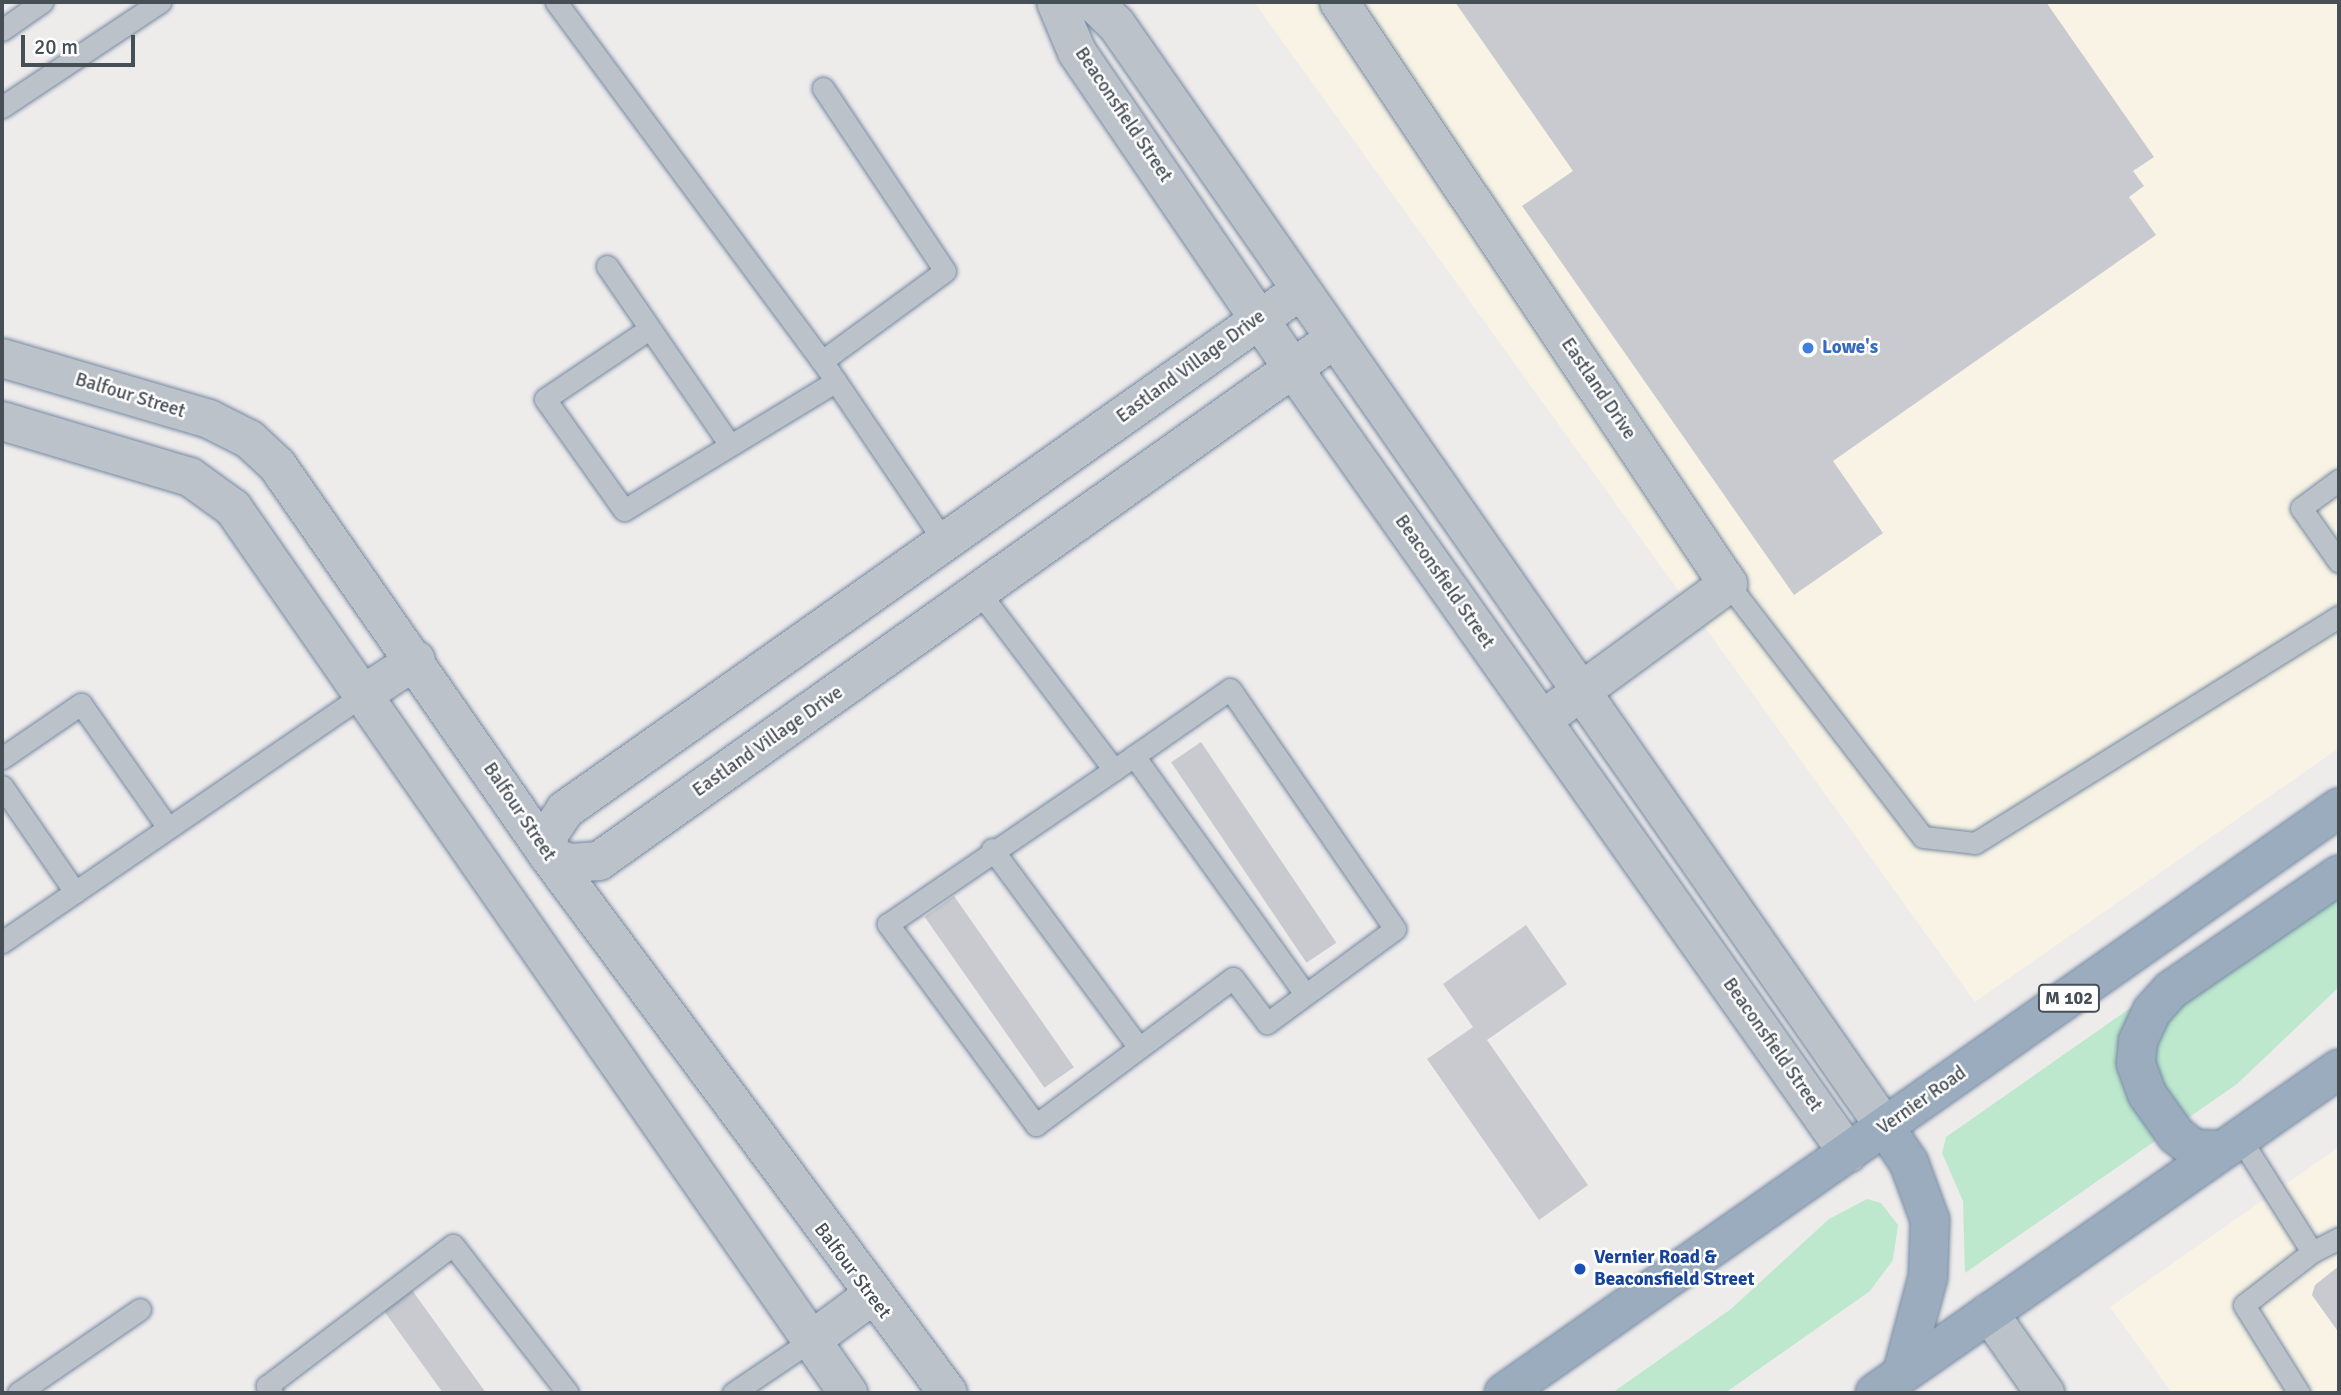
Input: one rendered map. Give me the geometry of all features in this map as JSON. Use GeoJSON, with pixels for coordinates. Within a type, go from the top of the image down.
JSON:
{"type":"FeatureCollection","features":[{"type":"Feature","properties":{"kind":"highway","name":"Vernier Road"},"geometry":{"type":"LineString","coordinates":[[1504,1393],[2339,808]]}},
{"type":"Feature","properties":{"kind":"highway"},"geometry":{"type":"LineString","coordinates":[[2231,1144],[2194,1149],[2176,1135],[2147,1094],[2136,1063],[2138,1041],[2152,1011],[2171,990],[2339,875]]}},
{"type":"Feature","properties":{"kind":"highway"},"geometry":{"type":"LineString","coordinates":[[1888,1384],[2231,1144],[2337,1074]]}},
{"type":"Feature","properties":{"kind":"highway"},"geometry":{"type":"LineString","coordinates":[[1885,1127],[1909,1163],[1930,1220],[1928,1277],[1888,1384]]}},
{"type":"Feature","properties":{"kind":"street","name":"Beaconsfield Street"},"geometry":{"type":"LineString","coordinates":[[1056,2],[1077,52],[1292,367],[1848,1153]]}},
{"type":"Feature","properties":{"kind":"street"},"geometry":{"type":"LineString","coordinates":[[1093,2],[1116,24],[1333,340],[1885,1127]]}},
{"type":"Feature","properties":{"kind":"street","name":"Eastland Drive"},"geometry":{"type":"LineString","coordinates":[[1339,2],[1728,584]]}},
{"type":"Feature","properties":{"kind":"street"},"geometry":{"type":"LineString","coordinates":[[1188,213],[1227,185]]}},
{"type":"Feature","properties":{"kind":"street","name":"Eastland Village Drive"},"geometry":{"type":"LineString","coordinates":[[1300,291],[1260,317],[946,544],[565,810],[549,834],[548,855],[570,863],[599,861],[1333,340]]}},
{"type":"Feature","properties":{"kind":"street","name":"Balfour Street"},"geometry":{"type":"LineString","coordinates":[[2,358],[209,419],[248,439],[277,465],[416,660],[548,855],[870,1297],[948,1393]]}},
{"type":"Feature","properties":{"kind":"street"},"geometry":{"type":"LineString","coordinates":[[2,421],[209,485],[233,508],[501,889],[848,1393]]}},
{"type":"Feature","properties":{"kind":"street"},"geometry":{"type":"LineString","coordinates":[[946,544],[979,592]]}},
{"type":"Feature","properties":{"kind":"street"},"geometry":{"type":"LineString","coordinates":[[1542,720],[1583,693],[1728,584]]}},
{"type":"Feature","properties":{"kind":"street"},"geometry":{"type":"LineString","coordinates":[[364,694],[416,660]]}},
{"type":"Feature","properties":{"kind":"street"},"geometry":{"type":"LineString","coordinates":[[501,889],[548,855]]}},
{"type":"Feature","properties":{"kind":"street"},"geometry":{"type":"LineString","coordinates":[[813,1339],[870,1297]]}},
{"type":"Feature","properties":{"kind":"street"},"geometry":{"type":"LineString","coordinates":[[1989,1313],[2045,1393]]}},
{"type":"Feature","properties":{"kind":"lane"},"geometry":{"type":"LineString","coordinates":[[2,30],[42,2]]}},
{"type":"Feature","properties":{"kind":"lane"},"geometry":{"type":"LineString","coordinates":[[2,107],[160,2]]}},
{"type":"Feature","properties":{"kind":"lane"},"geometry":{"type":"LineString","coordinates":[[556,2],[822,361],[946,544]]}},
{"type":"Feature","properties":{"kind":"lane"},"geometry":{"type":"LineString","coordinates":[[822,361],[945,271],[823,88]]}},
{"type":"Feature","properties":{"kind":"lane"},"geometry":{"type":"LineString","coordinates":[[607,266],[730,445]]}},
{"type":"Feature","properties":{"kind":"lane"},"geometry":{"type":"LineString","coordinates":[[649,329],[545,399],[624,510],[836,381]]}},
{"type":"Feature","properties":{"kind":"lane"},"geometry":{"type":"LineString","coordinates":[[2339,480],[2301,508],[2339,562]]}},
{"type":"Feature","properties":{"kind":"lane"},"geometry":{"type":"LineString","coordinates":[[1728,584],[1923,837],[1975,843],[2339,616]]}},
{"type":"Feature","properties":{"kind":"lane"},"geometry":{"type":"LineString","coordinates":[[979,592],[1114,770]]}},
{"type":"Feature","properties":{"kind":"lane"},"geometry":{"type":"LineString","coordinates":[[1230,689],[1395,929],[1266,1023],[1233,978],[1036,1125],[888,924],[992,849],[1114,770],[1230,689]]}},
{"type":"Feature","properties":{"kind":"lane"},"geometry":{"type":"LineString","coordinates":[[2,942],[364,694]]}},
{"type":"Feature","properties":{"kind":"lane"},"geometry":{"type":"LineString","coordinates":[[2,758],[81,704],[168,828]]}},
{"type":"Feature","properties":{"kind":"lane"},"geometry":{"type":"LineString","coordinates":[[1134,757],[1305,994]]}},
{"type":"Feature","properties":{"kind":"lane"},"geometry":{"type":"LineString","coordinates":[[2,786],[75,892]]}},
{"type":"Feature","properties":{"kind":"lane"},"geometry":{"type":"LineString","coordinates":[[992,849],[1139,1048]]}},
{"type":"Feature","properties":{"kind":"lane"},"geometry":{"type":"LineString","coordinates":[[2231,1144],[2312,1252]]}},
{"type":"Feature","properties":{"kind":"lane"},"geometry":{"type":"LineString","coordinates":[[2299,1393],[2244,1306],[2312,1252],[2339,1238]]}},
{"type":"Feature","properties":{"kind":"lane"},"geometry":{"type":"LineString","coordinates":[[272,1393],[267,1386],[453,1245],[568,1393]]}},
{"type":"Feature","properties":{"kind":"lane"},"geometry":{"type":"LineString","coordinates":[[18,1393],[140,1309]]}},
{"type":"Feature","properties":{"kind":"lane"},"geometry":{"type":"LineString","coordinates":[[733,1393],[813,1339]]}},
{"type":"Feature","properties":{"kind":"shaded area"},"geometry":{"type":"Polygon","coordinates":[[[1254,2],[2339,2],[2339,748],[1975,1002],[1254,2]]]}},
{"type":"Feature","properties":{"kind":"shaded area"},"geometry":{"type":"Polygon","coordinates":[[[2339,1147],[2339,1393],[2172,1393],[2110,1307],[2339,1147]]]}},
{"type":"Feature","properties":{"kind":"green space"},"geometry":{"type":"Polygon","coordinates":[[[2339,862],[2339,987],[2237,1084],[1965,1273],[1963,1201],[1942,1153],[1946,1137],[2339,862]]]}},
{"type":"Feature","properties":{"kind":"green space"},"geometry":{"type":"Polygon","coordinates":[[[1867,1199],[1881,1203],[1898,1225],[1893,1260],[1870,1291],[1725,1393],[1612,1393],[1731,1309],[1829,1219],[1867,1199]]]}},
{"type":"Feature","properties":{"kind":"building","name":"Lowe's"},"geometry":{"type":"Polygon","coordinates":[[[1455,2],[2046,2],[2154,157],[2133,171],[2144,186],[2129,197],[2156,235],[1833,461],[1883,533],[1794,595],[1522,206],[1573,171],[1455,2]]]}},
{"type":"Feature","properties":{"kind":"building"},"geometry":{"type":"Polygon","coordinates":[[[1201,742],[1336,943],[1306,963],[1171,762],[1201,742]]]}},
{"type":"Feature","properties":{"kind":"building"},"geometry":{"type":"Polygon","coordinates":[[[954,896],[1074,1067],[1044,1088],[925,917],[954,896]]]}},
{"type":"Feature","properties":{"kind":"building"},"geometry":{"type":"Polygon","coordinates":[[[1526,925],[1567,984],[1487,1040],[1588,1185],[1539,1220],[1427,1059],[1473,1027],[1443,984],[1526,925]]]}},
{"type":"Feature","properties":{"kind":"building"},"geometry":{"type":"Polygon","coordinates":[[[2339,1266],[2339,1333],[2312,1295],[2315,1285],[2339,1266]]]}},
{"type":"Feature","properties":{"kind":"building"},"geometry":{"type":"Polygon","coordinates":[[[412,1290],[486,1393],[443,1393],[384,1311],[412,1290]]]}},
{"type":"Feature","properties":{"kind":"place","name":"Lowe's"},"geometry":{"type":"Point","coordinates":[1808,348]}},
{"type":"Feature","properties":{"kind":"place","name":"Vernier Road & Beaconsfield Street"},"geometry":{"type":"Point","coordinates":[1580,1269]}}]}
